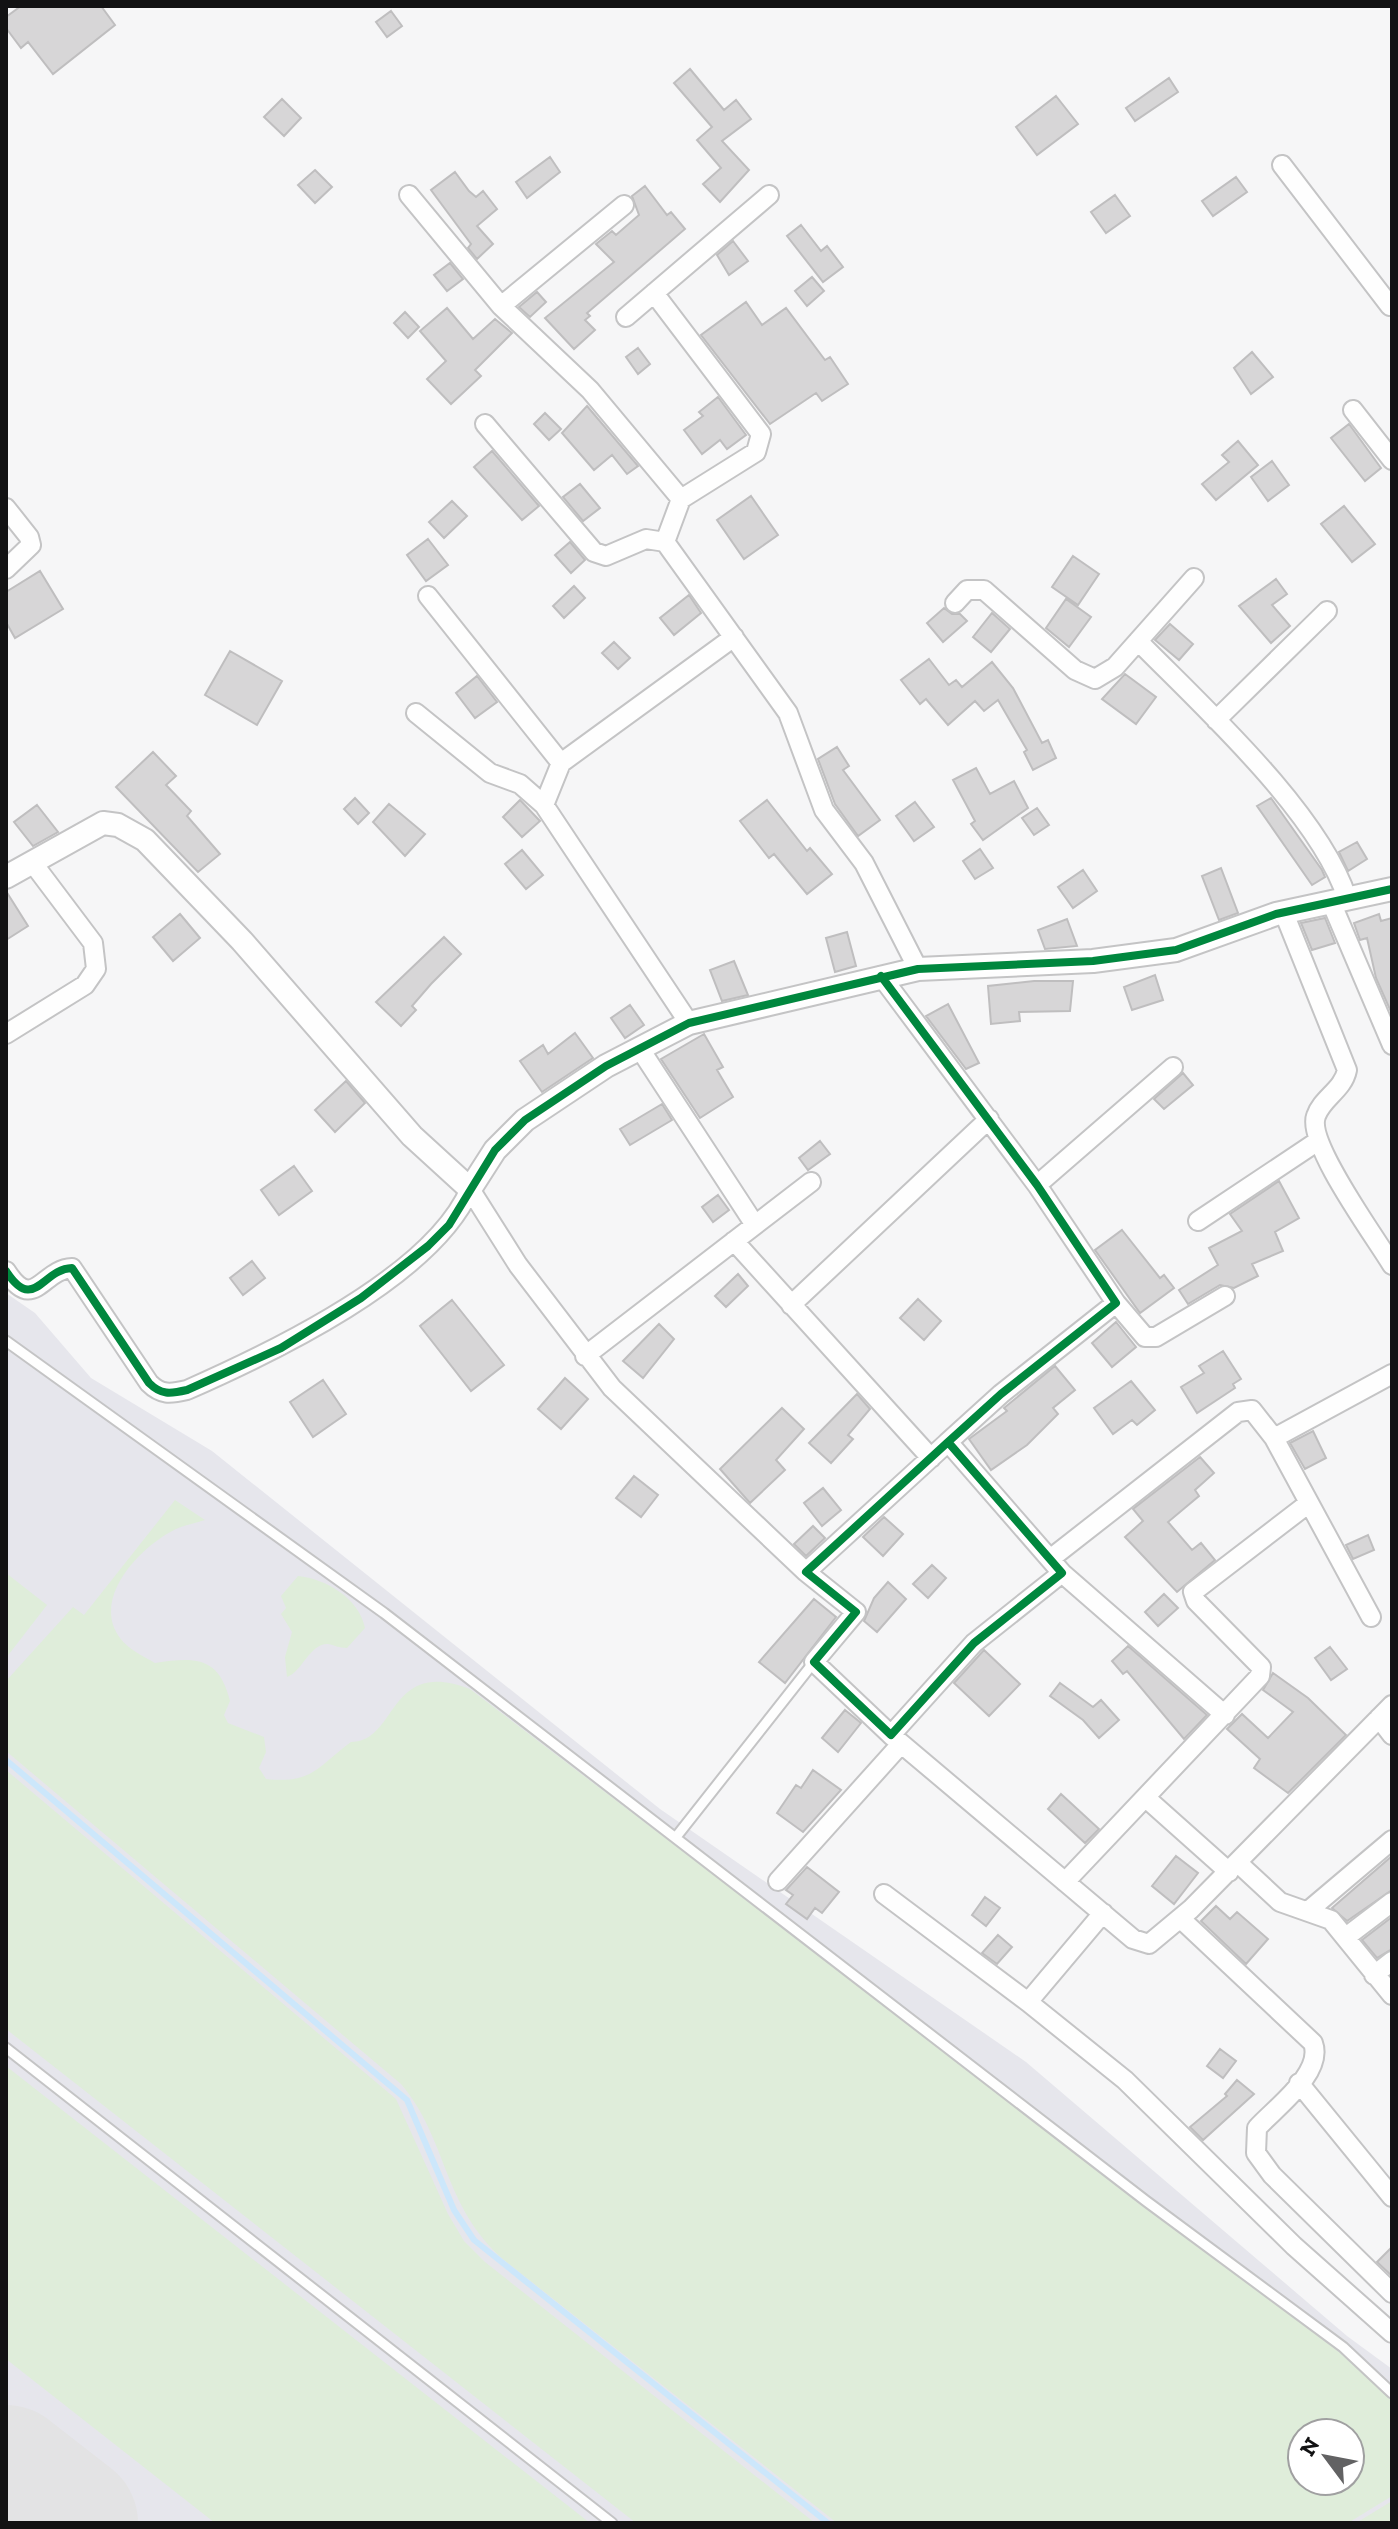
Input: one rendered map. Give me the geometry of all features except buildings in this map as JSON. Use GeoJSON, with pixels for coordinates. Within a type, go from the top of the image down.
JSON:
{"type":"FeatureCollection","features":[{"type":"Feature","properties":{"kind":"street"},"geometry":{"type":"LineString","coordinates":[[1282,165],[1391,306]]}},
{"type":"Feature","properties":{"kind":"street"},"geometry":{"type":"LineString","coordinates":[[409,195],[501,306],[590,390],[681,499]]}},
{"type":"Feature","properties":{"kind":"street"},"geometry":{"type":"LineString","coordinates":[[626,317],[769,195]]}},
{"type":"Feature","properties":{"kind":"street"},"geometry":{"type":"LineString","coordinates":[[501,306],[624,205]]}},
{"type":"Feature","properties":{"kind":"street"},"geometry":{"type":"LineString","coordinates":[[654,293],[761,434],[756,452],[681,499],[665,542]]}},
{"type":"Feature","properties":{"kind":"street"},"geometry":{"type":"LineString","coordinates":[[1353,410],[1392,460]]}},
{"type":"Feature","properties":{"kind":"street"},"geometry":{"type":"LineString","coordinates":[[485,424],[594,552],[606,556],[646,539],[665,542],[788,713],[824,810],[864,863],[918,969]]}},
{"type":"Feature","properties":{"kind":"street"},"geometry":{"type":"LineString","coordinates":[[6,508],[29,537],[31,545],[6,569]]}},
{"type":"Feature","properties":{"kind":"street"},"geometry":{"type":"LineString","coordinates":[[955,603],[973,587],[984,590],[1087,678],[1102,677],[1194,578]]}},
{"type":"Feature","properties":{"kind":"street"},"geometry":{"type":"LineString","coordinates":[[428,596],[561,763]]}},
{"type":"Feature","properties":{"kind":"street"},"geometry":{"type":"LineString","coordinates":[[1216,720],[1327,611]]}},
{"type":"Feature","properties":{"kind":"street"},"geometry":{"type":"LineString","coordinates":[[544,805],[561,763],[734,637]]}},
{"type":"Feature","properties":{"kind":"street"},"geometry":{"type":"LineString","coordinates":[[1138,641],[1216,720],[1297,812],[1339,876],[1339,900],[1392,1045]]}},
{"type":"Feature","properties":{"kind":"street"},"geometry":{"type":"LineString","coordinates":[[416,713],[480,766],[532,791],[689,1023]]}},
{"type":"Feature","properties":{"kind":"street"},"geometry":{"type":"LineString","coordinates":[[6,877],[103,823],[118,825],[145,840],[242,941],[412,1136],[470,1189],[518,1265],[612,1388],[806,1572],[856,1612],[814,1662],[896,1739],[1141,1944],[1157,1940],[1181,1919],[1385,1711],[1392,1735]]}},
{"type":"Feature","properties":{"kind":"street"},"geometry":{"type":"LineString","coordinates":[[6,1034],[85,985],[96,969],[93,943],[32,862]]}},
{"type":"Feature","properties":{"kind":"street"},"geometry":{"type":"LineString","coordinates":[[6,1271],[15,1285],[27,1290],[43,1285],[65,1269],[72,1268],[149,1383],[157,1391],[170,1394],[187,1390],[281,1348],[361,1298],[428,1246],[449,1225],[495,1150],[525,1120],[606,1066],[689,1023],[918,969],[1093,961],[1176,950],[1284,913],[1392,889]]}},
{"type":"Feature","properties":{"kind":"street"},"geometry":{"type":"LineString","coordinates":[[1284,913],[1347,1070],[1345,1080],[1315,1117],[1318,1141],[1392,1265]]}},
{"type":"Feature","properties":{"kind":"street"},"geometry":{"type":"LineString","coordinates":[[881,976],[933,1051],[989,1119],[1037,1185],[1137,1330],[1145,1337],[1156,1337],[1225,1296]]}},
{"type":"Feature","properties":{"kind":"street"},"geometry":{"type":"LineString","coordinates":[[640,1049],[755,1225]]}},
{"type":"Feature","properties":{"kind":"street"},"geometry":{"type":"LineString","coordinates":[[1037,1185],[1173,1067]]}},
{"type":"Feature","properties":{"kind":"street"},"geometry":{"type":"LineString","coordinates":[[791,1305],[989,1119]]}},
{"type":"Feature","properties":{"kind":"street"},"geometry":{"type":"LineString","coordinates":[[1198,1221],[1318,1141]]}},
{"type":"Feature","properties":{"kind":"street"},"geometry":{"type":"LineString","coordinates":[[585,1356],[811,1182]]}},
{"type":"Feature","properties":{"kind":"street"},"geometry":{"type":"LineString","coordinates":[[734,1241],[931,1458]]}},
{"type":"Feature","properties":{"kind":"street"},"geometry":{"type":"LineString","coordinates":[[806,1572],[1012,1385],[1116,1303]]}},
{"type":"Feature","properties":{"kind":"street"},"geometry":{"type":"LineString","coordinates":[[1274,1438],[1391,1378]]}},
{"type":"Feature","properties":{"kind":"street"},"geometry":{"type":"LineString","coordinates":[[778,1881],[974,1643],[1056,1566],[1238,1412],[1252,1410],[1258,1413],[1371,1617]]}},
{"type":"Feature","properties":{"kind":"street"},"geometry":{"type":"LineString","coordinates":[[948,1442],[1056,1566],[1225,1715]]}},
{"type":"Feature","properties":{"kind":"street"},"geometry":{"type":"LineString","coordinates":[[1065,1882],[1225,1715],[1262,1669],[1196,1601],[1193,1592],[1309,1503]]}},
{"type":"Feature","properties":{"kind":"street"},"geometry":{"type":"LineString","coordinates":[[1146,1798],[1280,1902],[1331,1920],[1392,1995]]}},
{"type":"Feature","properties":{"kind":"street"},"geometry":{"type":"LineString","coordinates":[[1308,1911],[1392,1840]]}},
{"type":"Feature","properties":{"kind":"street"},"geometry":{"type":"LineString","coordinates":[[884,1894],[1028,2002],[1125,2080],[1294,2246],[1392,2333]]}},
{"type":"Feature","properties":{"kind":"street"},"geometry":{"type":"LineString","coordinates":[[1346,1937],[1392,1902]]}},
{"type":"Feature","properties":{"kind":"street"},"geometry":{"type":"LineString","coordinates":[[1028,2002],[1103,1913]]}},
{"type":"Feature","properties":{"kind":"street"},"geometry":{"type":"LineString","coordinates":[[1181,1919],[1313,2043],[1315,2062],[1257,2128],[1256,2153],[1272,2175],[1392,2293]]}},
{"type":"Feature","properties":{"kind":"street"},"geometry":{"type":"LineString","coordinates":[[1374,1975],[1392,1961]]}},
{"type":"Feature","properties":{"kind":"street"},"geometry":{"type":"LineString","coordinates":[[1299,2083],[1392,2197]]}},
{"type":"Feature","properties":{"kind":"lane"},"geometry":{"type":"LineString","coordinates":[[6,1341],[384,1613],[1146,2201],[1343,2347],[1392,2393]]}},
{"type":"Feature","properties":{"kind":"lane"},"geometry":{"type":"LineString","coordinates":[[676,1837],[814,1662]]}},
{"type":"Feature","properties":{"kind":"lane"},"geometry":{"type":"LineString","coordinates":[[6,2048],[612,2523]]}},
{"type":"Feature","properties":{"kind":"shaded area"},"geometry":{"type":"Polygon","coordinates":[[[6,1293],[35,1313],[91,1378],[212,1451],[660,1809],[1026,2062],[1347,2336],[1392,2369],[1392,2523],[6,2523],[6,1293]]]}},
{"type":"Feature","properties":{"kind":"green space"},"geometry":{"type":"Polygon","coordinates":[[[175,1500],[205,1520],[163,1537],[135,1560],[116,1590],[111,1606],[112,1622],[123,1642],[155,1663],[193,1661],[203,1663],[219,1675],[230,1701],[224,1715],[228,1723],[264,1737],[266,1752],[259,1768],[266,1779],[294,1779],[313,1772],[351,1742],[366,1738],[378,1729],[408,1692],[423,1684],[443,1682],[470,1689],[1339,2352],[1392,2400],[1392,2496],[1348,2523],[837,2523],[504,2260],[468,2217],[428,2127],[401,2084],[6,1751],[6,1681],[73,1607],[84,1615],[175,1500]]]}},
{"type":"Feature","properties":{"kind":"green space"},"geometry":{"type":"Polygon","coordinates":[[[6,1573],[47,1605],[6,1658],[6,1573]]]}},
{"type":"Feature","properties":{"kind":"green space"},"geometry":{"type":"Polygon","coordinates":[[[298,1576],[319,1581],[340,1592],[356,1608],[365,1628],[347,1648],[328,1644],[316,1648],[287,1677],[285,1657],[292,1632],[281,1614],[286,1608],[281,1596],[298,1576]]]}},
{"type":"Feature","properties":{"kind":"green space"},"geometry":{"type":"Polygon","coordinates":[[[6,1770],[396,2099],[448,2214],[464,2241],[485,2262],[815,2523],[636,2523],[6,2029],[6,1770]]]}},
{"type":"Feature","properties":{"kind":"green space"},"geometry":{"type":"Polygon","coordinates":[[[6,2066],[590,2523],[215,2523],[6,2359],[6,2066]]]}},
{"type":"Feature","properties":{"kind":"green space"},"geometry":{"type":"Polygon","coordinates":[[[1392,2501],[1392,2523],[1356,2523],[1392,2501]]]}},
{"type":"Feature","properties":{"kind":"waterway"},"geometry":{"type":"LineString","coordinates":[[6,1760],[407,2100],[454,2210],[474,2240],[828,2523]]}},
{"type":"Feature","properties":{"kind":"taxiway"},"geometry":{"type":"LineString","coordinates":[[6,2484],[50,2523]]}},
{"type":"Feature","properties":{"kind":"runway"},"geometry":{"type":"LineString","coordinates":[[6,2474],[69,2523]]}},
{"type":"Feature","properties":{"kind":"cycle path"},"geometry":{"type":"LineString","coordinates":[[6,1271],[24,1289],[31,1289],[62,1270],[72,1268],[149,1383],[166,1392],[187,1390],[281,1348],[361,1298],[428,1246],[449,1225],[495,1150],[525,1120],[606,1066],[689,1023],[918,969],[1093,961],[1176,950],[1276,914],[1392,889]]}},
{"type":"Feature","properties":{"kind":"cycle path"},"geometry":{"type":"LineString","coordinates":[[881,976],[1037,1185],[1116,1303],[1001,1394],[948,1442],[1062,1573],[974,1643],[891,1735],[814,1662],[856,1612],[806,1572],[948,1442]]}}]}
